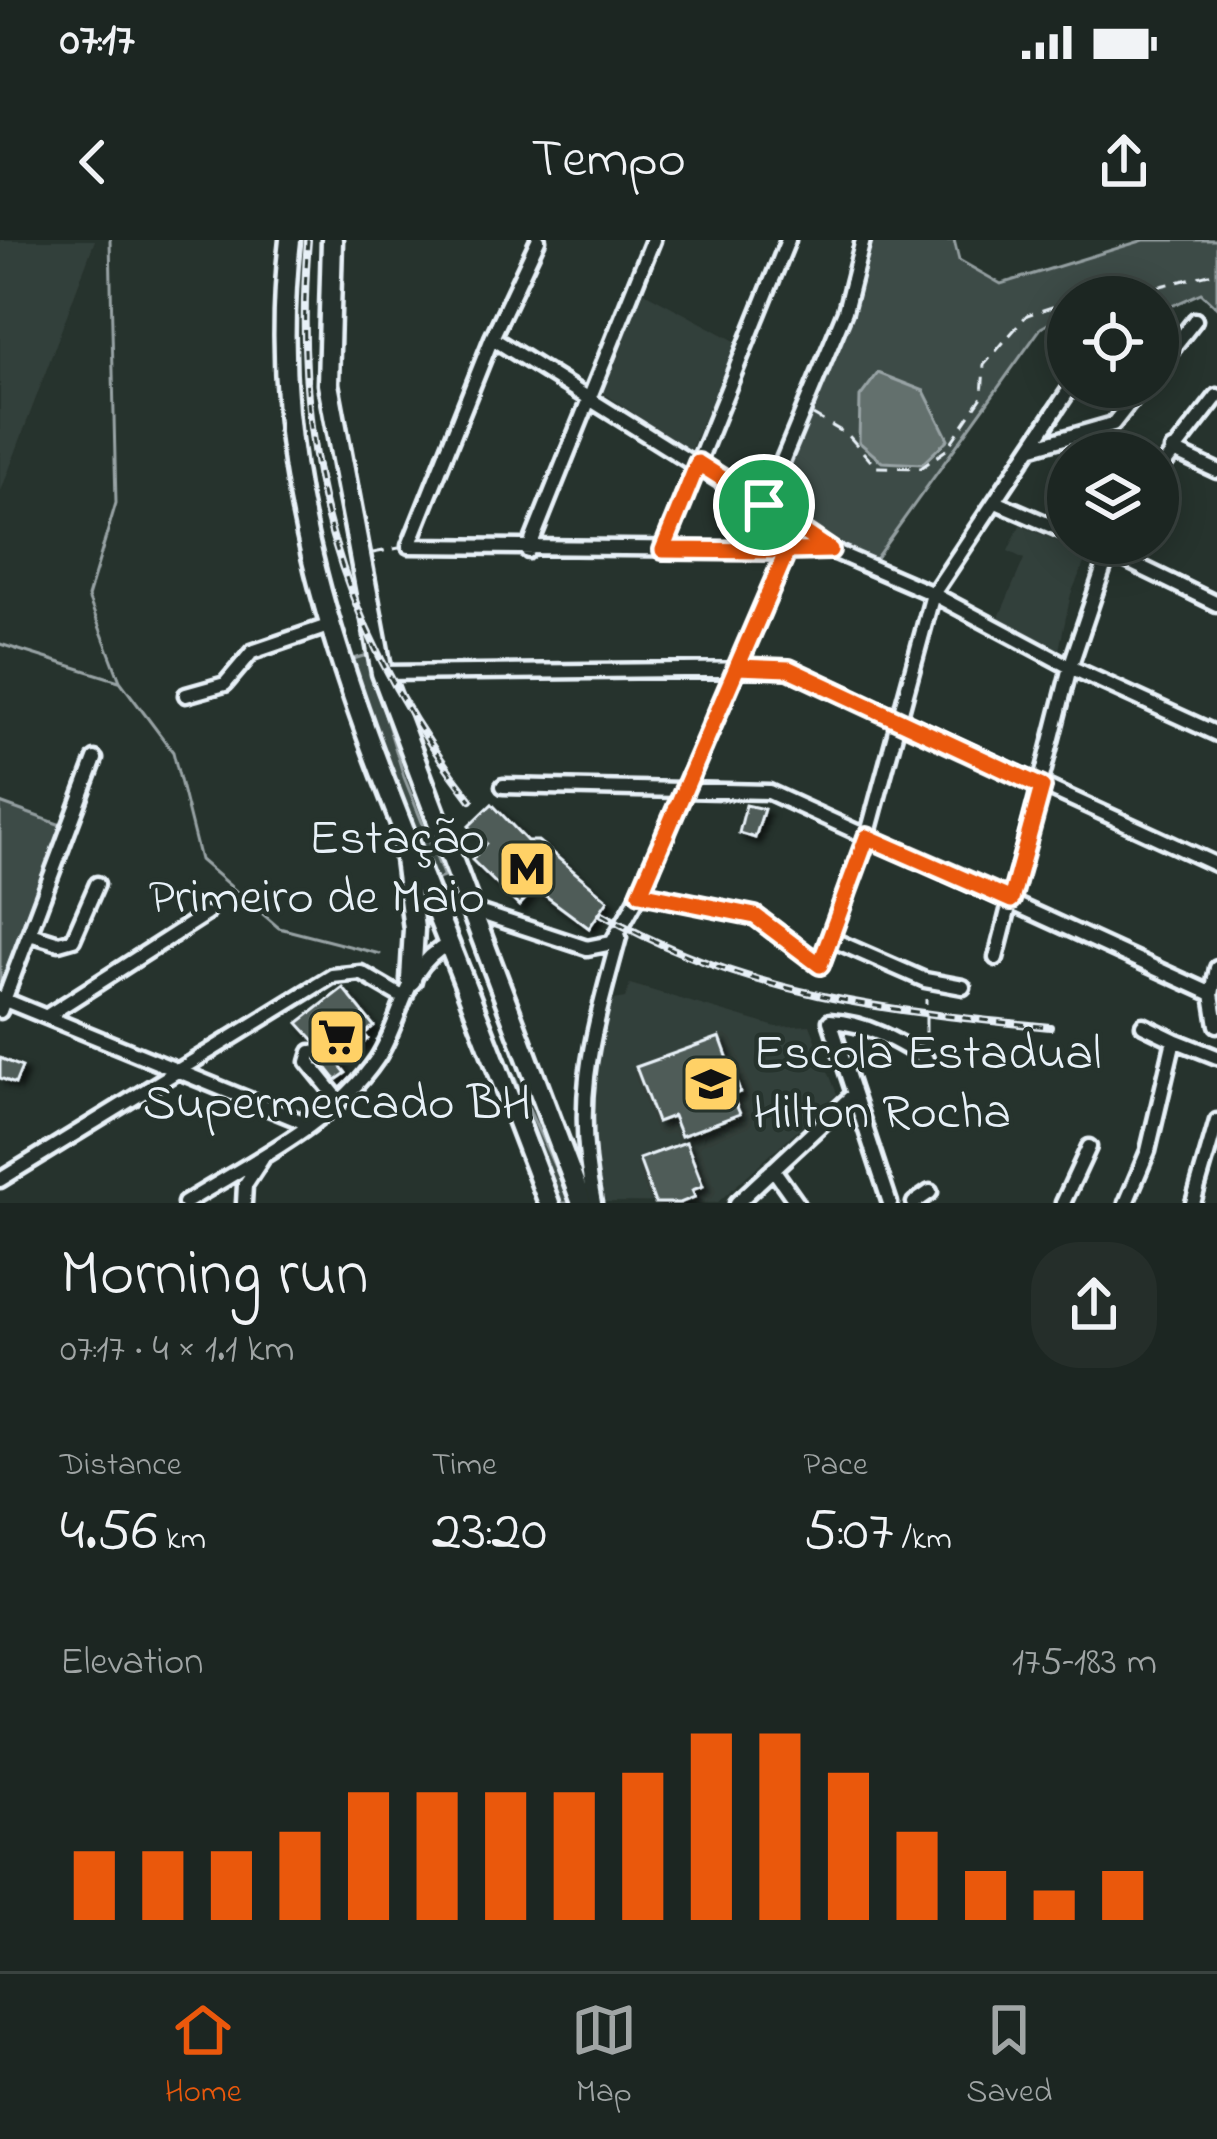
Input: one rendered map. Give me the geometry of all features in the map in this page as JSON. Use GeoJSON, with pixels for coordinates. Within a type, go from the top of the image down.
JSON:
{"type":"FeatureCollection","features":[{"type":"Feature","properties":{"kind":"highway"},"geometry":{"type":"LineString","coordinates":[[290,240],[285,361],[291,469],[328,626],[354,709],[549,1203]]}},
{"type":"Feature","properties":{"kind":"highway"},"geometry":{"type":"LineString","coordinates":[[332,240],[328,384],[382,673],[582,1203]]}},
{"type":"Feature","properties":{"kind":"highway"},"geometry":{"type":"LineString","coordinates":[[400,822],[414,929],[407,989]]}},
{"type":"Feature","properties":{"kind":"highway"},"geometry":{"type":"LineString","coordinates":[[414,929],[438,916],[469,909]]}},
{"type":"Feature","properties":{"kind":"highway"},"geometry":{"type":"LineString","coordinates":[[449,944],[477,961],[516,1065],[531,1073]]}},
{"type":"Feature","properties":{"kind":"street"},"geometry":{"type":"LineString","coordinates":[[538,240],[492,338],[409,546],[528,551],[830,550]]}},
{"type":"Feature","properties":{"kind":"street"},"geometry":{"type":"LineString","coordinates":[[528,551],[653,240]]}},
{"type":"Feature","properties":{"kind":"street"},"geometry":{"type":"LineString","coordinates":[[663,550],[788,240]]}},
{"type":"Feature","properties":{"kind":"street"},"geometry":{"type":"LineString","coordinates":[[764,505],[845,311],[863,240]]}},
{"type":"Feature","properties":{"kind":"street"},"geometry":{"type":"LineString","coordinates":[[1179,340],[1195,320]]}},
{"type":"Feature","properties":{"kind":"street"},"geometry":{"type":"LineString","coordinates":[[492,338],[830,550],[933,594],[1070,667],[1217,734]]}},
{"type":"Feature","properties":{"kind":"street"},"geometry":{"type":"LineString","coordinates":[[1179,442],[1217,396]]}},
{"type":"Feature","properties":{"kind":"street"},"geometry":{"type":"LineString","coordinates":[[640,893],[755,916],[820,965],[867,837],[933,594],[1057,408]]}},
{"type":"Feature","properties":{"kind":"street"},"geometry":{"type":"LineString","coordinates":[[1031,447],[1113,424],[1126,408]]}},
{"type":"Feature","properties":{"kind":"street"},"geometry":{"type":"LineString","coordinates":[[1179,454],[1217,471]]}},
{"type":"Feature","properties":{"kind":"street"},"geometry":{"type":"LineString","coordinates":[[996,502],[1047,524]]}},
{"type":"Feature","properties":{"kind":"street"},"geometry":{"type":"LineString","coordinates":[[594,1203],[584,1155],[584,1074],[621,931],[787,551]]}},
{"type":"Feature","properties":{"kind":"street"},"geometry":{"type":"LineString","coordinates":[[996,958],[1070,667],[1103,564]]}},
{"type":"Feature","properties":{"kind":"street"},"geometry":{"type":"LineString","coordinates":[[1143,564],[1217,604]]}},
{"type":"Feature","properties":{"kind":"street"},"geometry":{"type":"LineString","coordinates":[[186,695],[225,684],[252,652],[328,626]]}},
{"type":"Feature","properties":{"kind":"street"},"geometry":{"type":"LineString","coordinates":[[382,673],[789,669],[1217,865]]}},
{"type":"Feature","properties":{"kind":"street"},"geometry":{"type":"LineString","coordinates":[[95,759],[2,1003],[184,1069],[308,1124]]}},
{"type":"Feature","properties":{"kind":"street"},"geometry":{"type":"LineString","coordinates":[[502,786],[769,792],[1212,994]]}},
{"type":"Feature","properties":{"kind":"street"},"geometry":{"type":"LineString","coordinates":[[29,934],[67,943],[81,928],[98,884]]}},
{"type":"Feature","properties":{"kind":"street"},"geometry":{"type":"LineString","coordinates":[[469,909],[587,948],[602,948],[621,931]]}},
{"type":"Feature","properties":{"kind":"street"},"geometry":{"type":"LineString","coordinates":[[46,1016],[206,914]]}},
{"type":"Feature","properties":{"kind":"street"},"geometry":{"type":"LineString","coordinates":[[830,940],[926,980],[962,987]]}},
{"type":"Feature","properties":{"kind":"street"},"geometry":{"type":"LineString","coordinates":[[184,1203],[308,1124],[375,1063],[407,989],[431,953],[449,944]]}},
{"type":"Feature","properties":{"kind":"street"},"geometry":{"type":"LineString","coordinates":[[587,948],[607,966],[609,977]]}},
{"type":"Feature","properties":{"kind":"street"},"geometry":{"type":"LineString","coordinates":[[1217,968],[1212,994],[1217,1024]]}},
{"type":"Feature","properties":{"kind":"street"},"geometry":{"type":"LineString","coordinates":[[0,1180],[345,971],[407,989]]}},
{"type":"Feature","properties":{"kind":"street"},"geometry":{"type":"LineString","coordinates":[[890,1203],[830,1021],[851,1022],[890,1037],[926,1059]]}},
{"type":"Feature","properties":{"kind":"street"},"geometry":{"type":"LineString","coordinates":[[1143,1025],[1217,1057]]}},
{"type":"Feature","properties":{"kind":"street"},"geometry":{"type":"LineString","coordinates":[[1126,1203],[1148,1150],[1174,1040]]}},
{"type":"Feature","properties":{"kind":"street"},"geometry":{"type":"LineString","coordinates":[[311,1052],[306,1059],[338,1099]]}},
{"type":"Feature","properties":{"kind":"street"},"geometry":{"type":"LineString","coordinates":[[736,1203],[853,1095]]}},
{"type":"Feature","properties":{"kind":"street"},"geometry":{"type":"LineString","coordinates":[[1193,1203],[1217,1121]]}},
{"type":"Feature","properties":{"kind":"street"},"geometry":{"type":"LineString","coordinates":[[1063,1203],[1089,1147]]}},
{"type":"Feature","properties":{"kind":"street"},"geometry":{"type":"LineString","coordinates":[[244,1203],[245,1185],[266,1153]]}},
{"type":"Feature","properties":{"kind":"street"},"geometry":{"type":"LineString","coordinates":[[773,1169],[797,1203]]}},
{"type":"Feature","properties":{"kind":"street"},"geometry":{"type":"LineString","coordinates":[[914,1203],[930,1192]]}},
{"type":"Feature","properties":{"kind":"path"},"geometry":{"type":"LineString","coordinates":[[1179,282],[1217,272]]}},
{"type":"Feature","properties":{"kind":"path"},"geometry":{"type":"LineString","coordinates":[[806,411],[848,435],[876,467],[921,468],[946,450],[982,397],[984,364],[1027,315],[1047,309]]}},
{"type":"Feature","properties":{"kind":"path"},"geometry":{"type":"LineString","coordinates":[[360,556],[409,546]]}},
{"type":"Feature","properties":{"kind":"path"},"geometry":{"type":"LineString","coordinates":[[926,999],[926,1059]]}},
{"type":"Feature","properties":{"kind":"shaded area"},"geometry":{"type":"Polygon","coordinates":[[[0,240],[95,240],[0,494],[0,240]]]}},
{"type":"Feature","properties":{"kind":"shaded area"},"geometry":{"type":"Polygon","coordinates":[[[868,240],[954,240],[959,260],[1001,284],[1144,240],[1217,240],[1217,308],[1201,293],[1179,303],[1179,276],[1047,276],[1047,325],[873,562],[832,543],[769,501],[838,340],[868,240]]]}},
{"type":"Feature","properties":{"kind":"shaded area"},"geometry":{"type":"Polygon","coordinates":[[[644,292],[737,342],[690,451],[602,392],[644,292]]]}},
{"type":"Feature","properties":{"kind":"shaded area"},"geometry":{"type":"Polygon","coordinates":[[[878,373],[924,391],[948,439],[922,464],[882,462],[859,442],[860,397],[878,373]]]}},
{"type":"Feature","properties":{"kind":"shaded area"},"geometry":{"type":"Polygon","coordinates":[[[1020,525],[1047,537],[1047,564],[1084,564],[1071,594],[1059,650],[997,622],[1024,559],[1008,551],[1020,525]]]}},
{"type":"Feature","properties":{"kind":"shaded area"},"geometry":{"type":"Polygon","coordinates":[[[367,655],[404,777],[444,877],[432,881],[385,771],[350,660],[367,655]]]}},
{"type":"Feature","properties":{"kind":"shaded area"},"geometry":{"type":"Polygon","coordinates":[[[0,803],[61,825],[0,986],[0,803]]]}},
{"type":"Feature","properties":{"kind":"shaded area","name":"Escola Estadual Hilton Rocha"},"geometry":{"type":"Polygon","coordinates":[[[630,984],[776,1027],[810,1025],[837,1094],[717,1203],[601,1202],[587,1154],[590,1075],[608,1001],[625,998],[630,984]]]}},
{"type":"Feature","properties":{"kind":"shaded area"},"geometry":{"type":"Polygon","coordinates":[[[509,1065],[571,1203],[559,1203],[509,1065]]]}},
{"type":"Feature","properties":{"kind":"building","name":"Estação Primeiro de Maio"},"geometry":{"type":"Polygon","coordinates":[[[492,804],[527,841],[538,841],[608,900],[589,928],[535,888],[519,906],[472,860],[486,843],[469,826],[492,804]]]}},
{"type":"Feature","properties":{"kind":"building"},"geometry":{"type":"Polygon","coordinates":[[[746,805],[764,809],[755,838],[739,833],[746,805]]]}},
{"type":"Feature","properties":{"kind":"building","name":"Supermercado BH"},"geometry":{"type":"Polygon","coordinates":[[[343,988],[374,1026],[364,1034],[368,1039],[337,1062],[346,1073],[336,1080],[320,1060],[319,1046],[298,1023],[343,988]]]}},
{"type":"Feature","properties":{"kind":"building"},"geometry":{"type":"Polygon","coordinates":[[[720,1037],[740,1092],[732,1095],[740,1114],[681,1136],[673,1116],[657,1122],[636,1067],[720,1037]]]}},
{"type":"Feature","properties":{"kind":"building"},"geometry":{"type":"Polygon","coordinates":[[[0,1058],[22,1067],[15,1084],[0,1078],[0,1058]]]}},
{"type":"Feature","properties":{"kind":"building"},"geometry":{"type":"Polygon","coordinates":[[[686,1142],[703,1186],[692,1190],[695,1197],[680,1203],[655,1203],[639,1159],[686,1142]]]}},
{"type":"Feature","properties":{"kind":"waterway"},"geometry":{"type":"LineString","coordinates":[[110,240],[116,503],[88,597],[120,681],[173,752],[200,860],[279,928],[380,954]]}},
{"type":"Feature","properties":{"kind":"waterway"},"geometry":{"type":"LineString","coordinates":[[0,644],[119,681]]}},
{"type":"Feature","properties":{"kind":"railway"},"geometry":{"type":"LineString","coordinates":[[308,240],[307,394],[333,536],[356,604],[387,670],[471,800]]}},
{"type":"Feature","properties":{"kind":"railway"},"geometry":{"type":"LineString","coordinates":[[602,914],[656,942],[764,982],[875,1006],[1050,1027]]}},
{"type":"Feature","properties":{"kind":"place","name":"Estação Primeiro de Maio"},"geometry":{"type":"Point","coordinates":[527,869]}},
{"type":"Feature","properties":{"kind":"place","name":"Supermercado BH"},"geometry":{"type":"Point","coordinates":[337,1037]}},
{"type":"Feature","properties":{"kind":"place","name":"Escola Estadual Hilton Rocha"},"geometry":{"type":"Point","coordinates":[711,1084]}},
{"type":"Feature","properties":{"kind":"route"},"geometry":{"type":"LineString","coordinates":[[764,505],[698,463],[663,550],[787,551],[737,667],[789,669],[1042,787],[1011,900],[867,837],[820,965],[755,916],[640,893],[686,787],[787,551],[830,550],[764,505]]}}]}
